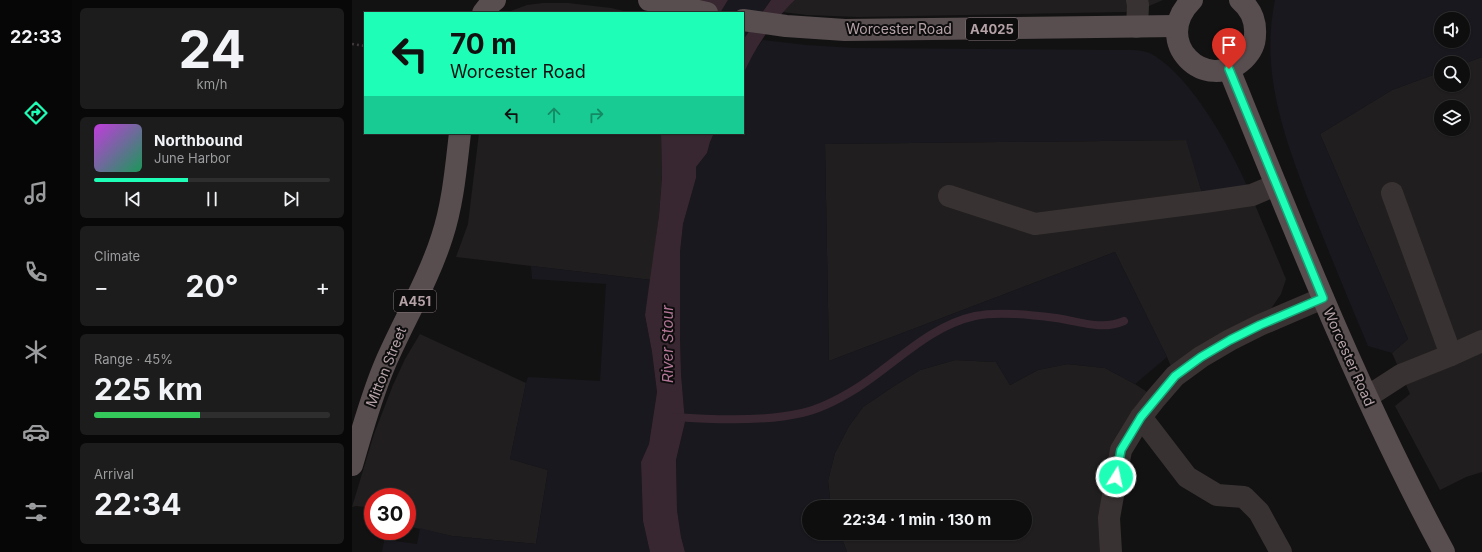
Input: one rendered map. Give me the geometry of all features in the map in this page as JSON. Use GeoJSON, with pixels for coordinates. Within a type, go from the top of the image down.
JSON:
{"type":"FeatureCollection","features":[{"type":"Feature","properties":{"kind":"main road"},"geometry":{"type":"LineString","coordinates":[[471,0],[472,12]]}},
{"type":"Feature","properties":{"kind":"main road"},"geometry":{"type":"LineString","coordinates":[[484,12],[495,0]]}},
{"type":"Feature","properties":{"kind":"main road"},"geometry":{"type":"LineString","coordinates":[[1192,0],[1185,7],[1177,26],[1179,46],[1184,55],[1200,68],[1219,71],[1229,69],[1239,64],[1252,48],[1255,38],[1256,28],[1253,18],[1249,8],[1240,0]]}},
{"type":"Feature","properties":{"kind":"main road"},"geometry":{"type":"LineString","coordinates":[[655,1],[703,12]]}},
{"type":"Feature","properties":{"kind":"main road","name":"Worcester Road"},"geometry":{"type":"LineString","coordinates":[[744,20],[807,28],[845,30],[1177,26]]}},
{"type":"Feature","properties":{"kind":"main road","name":"Worcester Road"},"geometry":{"type":"LineString","coordinates":[[1229,69],[1323,298],[1367,397],[1420,509],[1444,552]]}},
{"type":"Feature","properties":{"kind":"main road","name":"Mitton Street"},"geometry":{"type":"LineString","coordinates":[[352,465],[369,408],[385,365],[421,290],[443,236],[455,176],[460,134]]}},
{"type":"Feature","properties":{"kind":"street"},"geometry":{"type":"LineString","coordinates":[[1137,0],[1138,27]]}},
{"type":"Feature","properties":{"kind":"street"},"geometry":{"type":"LineString","coordinates":[[949,196],[1035,224],[1252,195],[1276,185]]}},
{"type":"Feature","properties":{"kind":"street"},"geometry":{"type":"LineString","coordinates":[[1392,192],[1451,355]]}},
{"type":"Feature","properties":{"kind":"street"},"geometry":{"type":"LineString","coordinates":[[1111,552],[1109,518],[1121,450],[1141,417],[1175,376],[1201,357],[1230,340],[1260,325],[1323,298]]}},
{"type":"Feature","properties":{"kind":"street"},"geometry":{"type":"LineString","coordinates":[[1367,397],[1401,375],[1482,341]]}},
{"type":"Feature","properties":{"kind":"street"},"geometry":{"type":"LineString","coordinates":[[1141,417],[1187,477],[1217,495],[1244,497],[1259,512],[1281,552]]}},
{"type":"Feature","properties":{"kind":"path"},"geometry":{"type":"LineString","coordinates":[[352,44],[364,46]]}},
{"type":"Feature","properties":{"kind":"shaded area"},"geometry":{"type":"Polygon","coordinates":[[[728,0],[771,0],[744,39],[744,12],[721,12],[728,0]]]}},
{"type":"Feature","properties":{"kind":"shaded area"},"geometry":{"type":"Polygon","coordinates":[[[795,0],[1163,0],[1147,7],[1125,12],[858,17],[807,15],[782,12],[795,0]]]}},
{"type":"Feature","properties":{"kind":"shaded area"},"geometry":{"type":"Polygon","coordinates":[[[1275,0],[1482,0],[1482,57],[1470,61],[1470,56],[1434,56],[1434,75],[1392,90],[1320,134],[1408,339],[1392,353],[1368,346],[1328,249],[1286,138],[1274,84],[1271,57],[1271,29],[1275,0]]]}},
{"type":"Feature","properties":{"kind":"shaded area"},"geometry":{"type":"Polygon","coordinates":[[[543,3],[568,3],[611,8],[629,12],[508,12],[527,5],[543,3]]]}},
{"type":"Feature","properties":{"kind":"shaded area"},"geometry":{"type":"Polygon","coordinates":[[[763,40],[806,45],[854,48],[1140,51],[1155,56],[1183,81],[1221,135],[1248,188],[1202,193],[1186,140],[825,144],[829,361],[1115,252],[1167,357],[1135,384],[1105,368],[1068,364],[1038,370],[1010,385],[996,362],[955,360],[920,370],[863,407],[849,426],[835,453],[828,481],[830,500],[802,500],[802,540],[843,540],[847,552],[685,552],[677,510],[676,460],[685,422],[680,337],[680,252],[683,224],[696,178],[696,167],[707,153],[714,134],[744,134],[744,73],[751,56],[763,40]]]}},
{"type":"Feature","properties":{"kind":"shaded area"},"geometry":{"type":"Polygon","coordinates":[[[1482,57],[1482,472],[1466,477],[1440,490],[1395,406],[1410,394],[1392,353],[1408,339],[1320,134],[1392,90],[1434,75],[1434,92],[1470,92],[1470,61],[1482,57]]]}},
{"type":"Feature","properties":{"kind":"shaded area"},"geometry":{"type":"Polygon","coordinates":[[[479,134],[661,134],[662,177],[651,280],[456,257],[468,224],[479,134]]]}},
{"type":"Feature","properties":{"kind":"shaded area"},"geometry":{"type":"Polygon","coordinates":[[[1187,140],[1202,193],[1253,200],[1286,279],[1281,294],[1260,325],[1175,376],[1115,252],[829,361],[825,144],[1187,140]]]}},
{"type":"Feature","properties":{"kind":"shaded area"},"geometry":{"type":"Polygon","coordinates":[[[531,266],[651,280],[645,315],[652,352],[657,392],[649,444],[641,462],[643,521],[650,552],[382,552],[384,540],[395,540],[417,544],[420,528],[452,536],[536,544],[548,470],[510,459],[526,383],[528,377],[600,381],[606,284],[532,279],[531,266]]]}},
{"type":"Feature","properties":{"kind":"shaded area"},"geometry":{"type":"Polygon","coordinates":[[[420,334],[526,383],[510,459],[548,470],[536,544],[452,536],[416,528],[416,488],[364,488],[364,507],[352,507],[374,434],[405,359],[420,334]]]}},
{"type":"Feature","properties":{"kind":"shaded area"},"geometry":{"type":"Polygon","coordinates":[[[955,360],[996,362],[1010,385],[1038,370],[1067,364],[1105,368],[1135,384],[1156,398],[1121,450],[1111,552],[847,552],[843,540],[1032,540],[1032,500],[830,500],[828,481],[835,453],[849,426],[863,407],[920,370],[955,360]]]}},
{"type":"Feature","properties":{"kind":"water"},"geometry":{"type":"Polygon","coordinates":[[[684,0],[728,0],[721,12],[678,12],[684,0]]]}},
{"type":"Feature","properties":{"kind":"water"},"geometry":{"type":"Polygon","coordinates":[[[771,0],[795,0],[765,35],[744,73],[744,39],[771,0]]]}},
{"type":"Feature","properties":{"kind":"water","name":"River Stour"},"geometry":{"type":"Polygon","coordinates":[[[661,134],[714,134],[707,153],[696,167],[696,178],[683,224],[680,252],[681,374],[685,422],[676,460],[677,510],[685,552],[650,552],[643,521],[641,462],[649,444],[657,392],[652,352],[645,315],[659,215],[662,177],[661,134]]]}},
{"type":"Feature","properties":{"kind":"waterway"},"geometry":{"type":"LineString","coordinates":[[675,417],[706,419],[755,419],[787,416],[816,409],[857,388],[927,337],[942,328],[975,316],[994,314],[1026,315],[1098,325],[1115,324],[1124,321]]}},
{"type":"Feature","properties":{"kind":"route"},"geometry":{"type":"LineString","coordinates":[[1116,477],[1121,450],[1141,417],[1175,376],[1201,357],[1230,340],[1260,325],[1323,298],[1229,69]]}}]}
